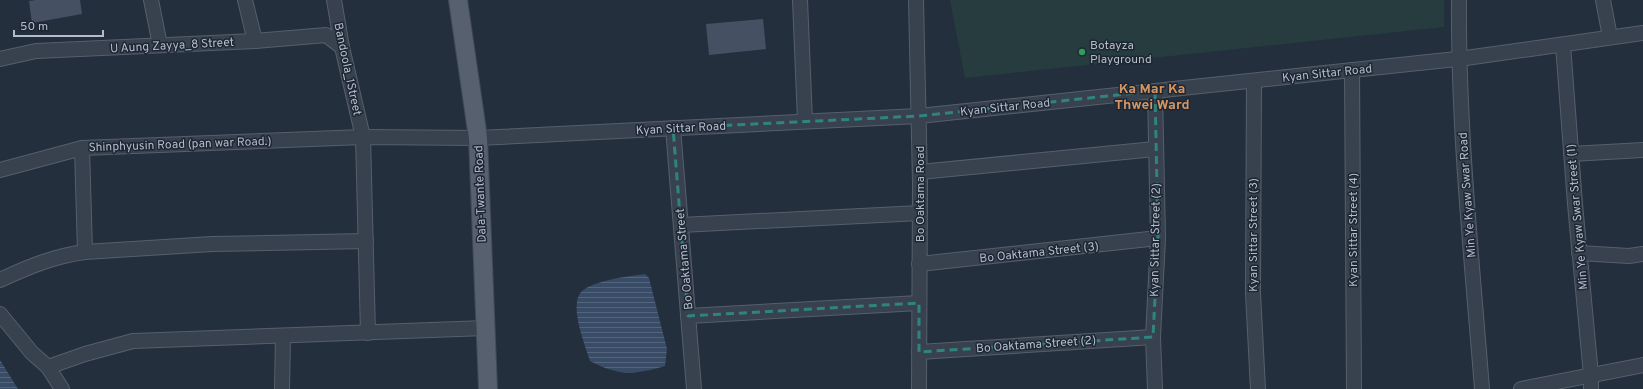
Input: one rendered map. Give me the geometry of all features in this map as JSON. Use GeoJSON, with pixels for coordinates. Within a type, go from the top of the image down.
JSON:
{"type":"FeatureCollection","features":[{"type":"Feature","properties":{"kind":"main road","name":"Dala-Twante Road"},"geometry":{"type":"LineString","coordinates":[[458,0],[478,138],[488,389]]}},
{"type":"Feature","properties":{"kind":"street"},"geometry":{"type":"LineString","coordinates":[[151,0],[160,45]]}},
{"type":"Feature","properties":{"kind":"street"},"geometry":{"type":"LineString","coordinates":[[245,0],[255,41]]}},
{"type":"Feature","properties":{"kind":"street","name":"Bandoola_1Street"},"geometry":{"type":"LineString","coordinates":[[334,0],[342,47],[363,137],[368,333]]}},
{"type":"Feature","properties":{"kind":"street"},"geometry":{"type":"LineString","coordinates":[[800,0],[805,121]]}},
{"type":"Feature","properties":{"kind":"street","name":"Bo Oaktama Road"},"geometry":{"type":"LineString","coordinates":[[916,0],[920,172],[919,389]]}},
{"type":"Feature","properties":{"kind":"street","name":"Min Ye Kyaw Swar Road"},"geometry":{"type":"LineString","coordinates":[[1459,0],[1458,59],[1464,173],[1482,389]]}},
{"type":"Feature","properties":{"kind":"street"},"geometry":{"type":"LineString","coordinates":[[1603,0],[1610,37]]}},
{"type":"Feature","properties":{"kind":"street","name":"Kyan Sittar Road"},"geometry":{"type":"LineString","coordinates":[[363,137],[478,138],[919,116],[1458,59],[1563,46],[1610,37],[1643,33]]}},
{"type":"Feature","properties":{"kind":"street","name":"U Aung Zayya_8 Street"},"geometry":{"type":"LineString","coordinates":[[1,56],[36,51],[255,41],[326,35],[342,47]]}},
{"type":"Feature","properties":{"kind":"street","name":"Min Ye Kyaw Swar Street (1)"},"geometry":{"type":"LineString","coordinates":[[1563,46],[1579,253],[1591,382]]}},
{"type":"Feature","properties":{"kind":"street","name":"Kyan Sittar Street (4)"},"geometry":{"type":"LineString","coordinates":[[1352,70],[1354,389]]}},
{"type":"Feature","properties":{"kind":"street","name":"Kyan Sittar Street (3)"},"geometry":{"type":"LineString","coordinates":[[1254,80],[1253,294],[1258,389]]}},
{"type":"Feature","properties":{"kind":"street","name":"Kyan Sittar Street (2)"},"geometry":{"type":"LineString","coordinates":[[1155,91],[1155,150],[1158,238],[1153,336],[1155,389]]}},
{"type":"Feature","properties":{"kind":"street","name":"Bo Oaktama Street"},"geometry":{"type":"LineString","coordinates":[[674,128],[694,389]]}},
{"type":"Feature","properties":{"kind":"street","name":"Shinphyusin Road (pan war Road.)"},"geometry":{"type":"LineString","coordinates":[[0,170],[82,148],[363,137]]}},
{"type":"Feature","properties":{"kind":"street"},"geometry":{"type":"LineString","coordinates":[[82,148],[85,252]]}},
{"type":"Feature","properties":{"kind":"street"},"geometry":{"type":"LineString","coordinates":[[920,172],[1155,150]]}},
{"type":"Feature","properties":{"kind":"street"},"geometry":{"type":"LineString","coordinates":[[1571,154],[1643,150]]}},
{"type":"Feature","properties":{"kind":"street"},"geometry":{"type":"LineString","coordinates":[[681,225],[920,213]]}},
{"type":"Feature","properties":{"kind":"street","name":"Bo Oaktama Street (3)"},"geometry":{"type":"LineString","coordinates":[[919,264],[1158,238]]}},
{"type":"Feature","properties":{"kind":"street"},"geometry":{"type":"LineString","coordinates":[[0,280],[36,264],[67,254],[85,252],[212,244],[366,241]]}},
{"type":"Feature","properties":{"kind":"street"},"geometry":{"type":"LineString","coordinates":[[1579,253],[1629,256],[1643,254]]}},
{"type":"Feature","properties":{"kind":"street"},"geometry":{"type":"LineString","coordinates":[[688,316],[919,303]]}},
{"type":"Feature","properties":{"kind":"street"},"geometry":{"type":"LineString","coordinates":[[0,314],[32,353],[48,367],[62,389]]}},
{"type":"Feature","properties":{"kind":"street"},"geometry":{"type":"LineString","coordinates":[[48,367],[85,354],[133,341],[486,328]]}},
{"type":"Feature","properties":{"kind":"street"},"geometry":{"type":"LineString","coordinates":[[282,389],[283,336]]}},
{"type":"Feature","properties":{"kind":"street","name":"Bo Oaktama Street (2)"},"geometry":{"type":"LineString","coordinates":[[919,352],[1153,336]]}},
{"type":"Feature","properties":{"kind":"street"},"geometry":{"type":"LineString","coordinates":[[1521,389],[1591,382],[1643,365]]}},
{"type":"Feature","properties":{"kind":"highlighted area"},"geometry":{"type":"Polygon","coordinates":[[[1155,91],[1158,238],[1153,337],[919,352],[919,303],[688,316],[673,128],[919,116],[1155,91]]]}},
{"type":"Feature","properties":{"kind":"green space","name":"Botayza Playground"},"geometry":{"type":"Polygon","coordinates":[[[950,0],[1444,0],[1444,27],[965,78],[950,0]]]}},
{"type":"Feature","properties":{"kind":"water"},"geometry":{"type":"Polygon","coordinates":[[[645,274],[649,278],[667,349],[665,366],[645,371],[618,372],[590,361],[578,319],[577,302],[579,295],[583,290],[599,283],[645,274]]]}},
{"type":"Feature","properties":{"kind":"water"},"geometry":{"type":"Polygon","coordinates":[[[0,360],[18,389],[0,389],[0,360]]]}},
{"type":"Feature","properties":{"kind":"building"},"geometry":{"type":"Polygon","coordinates":[[[80,0],[82,14],[32,23],[29,1],[80,0]]]}},
{"type":"Feature","properties":{"kind":"building"},"geometry":{"type":"Polygon","coordinates":[[[763,19],[766,49],[709,55],[706,24],[763,19]]]}},
{"type":"Feature","properties":{"kind":"place","name":"Botayza Playground"},"geometry":{"type":"Point","coordinates":[1082,52]}},
{"type":"Feature","properties":{"kind":"district","name":"Ka Mar Ka Thwei Ward"},"geometry":{"type":"Point","coordinates":[1152,96]}}]}
